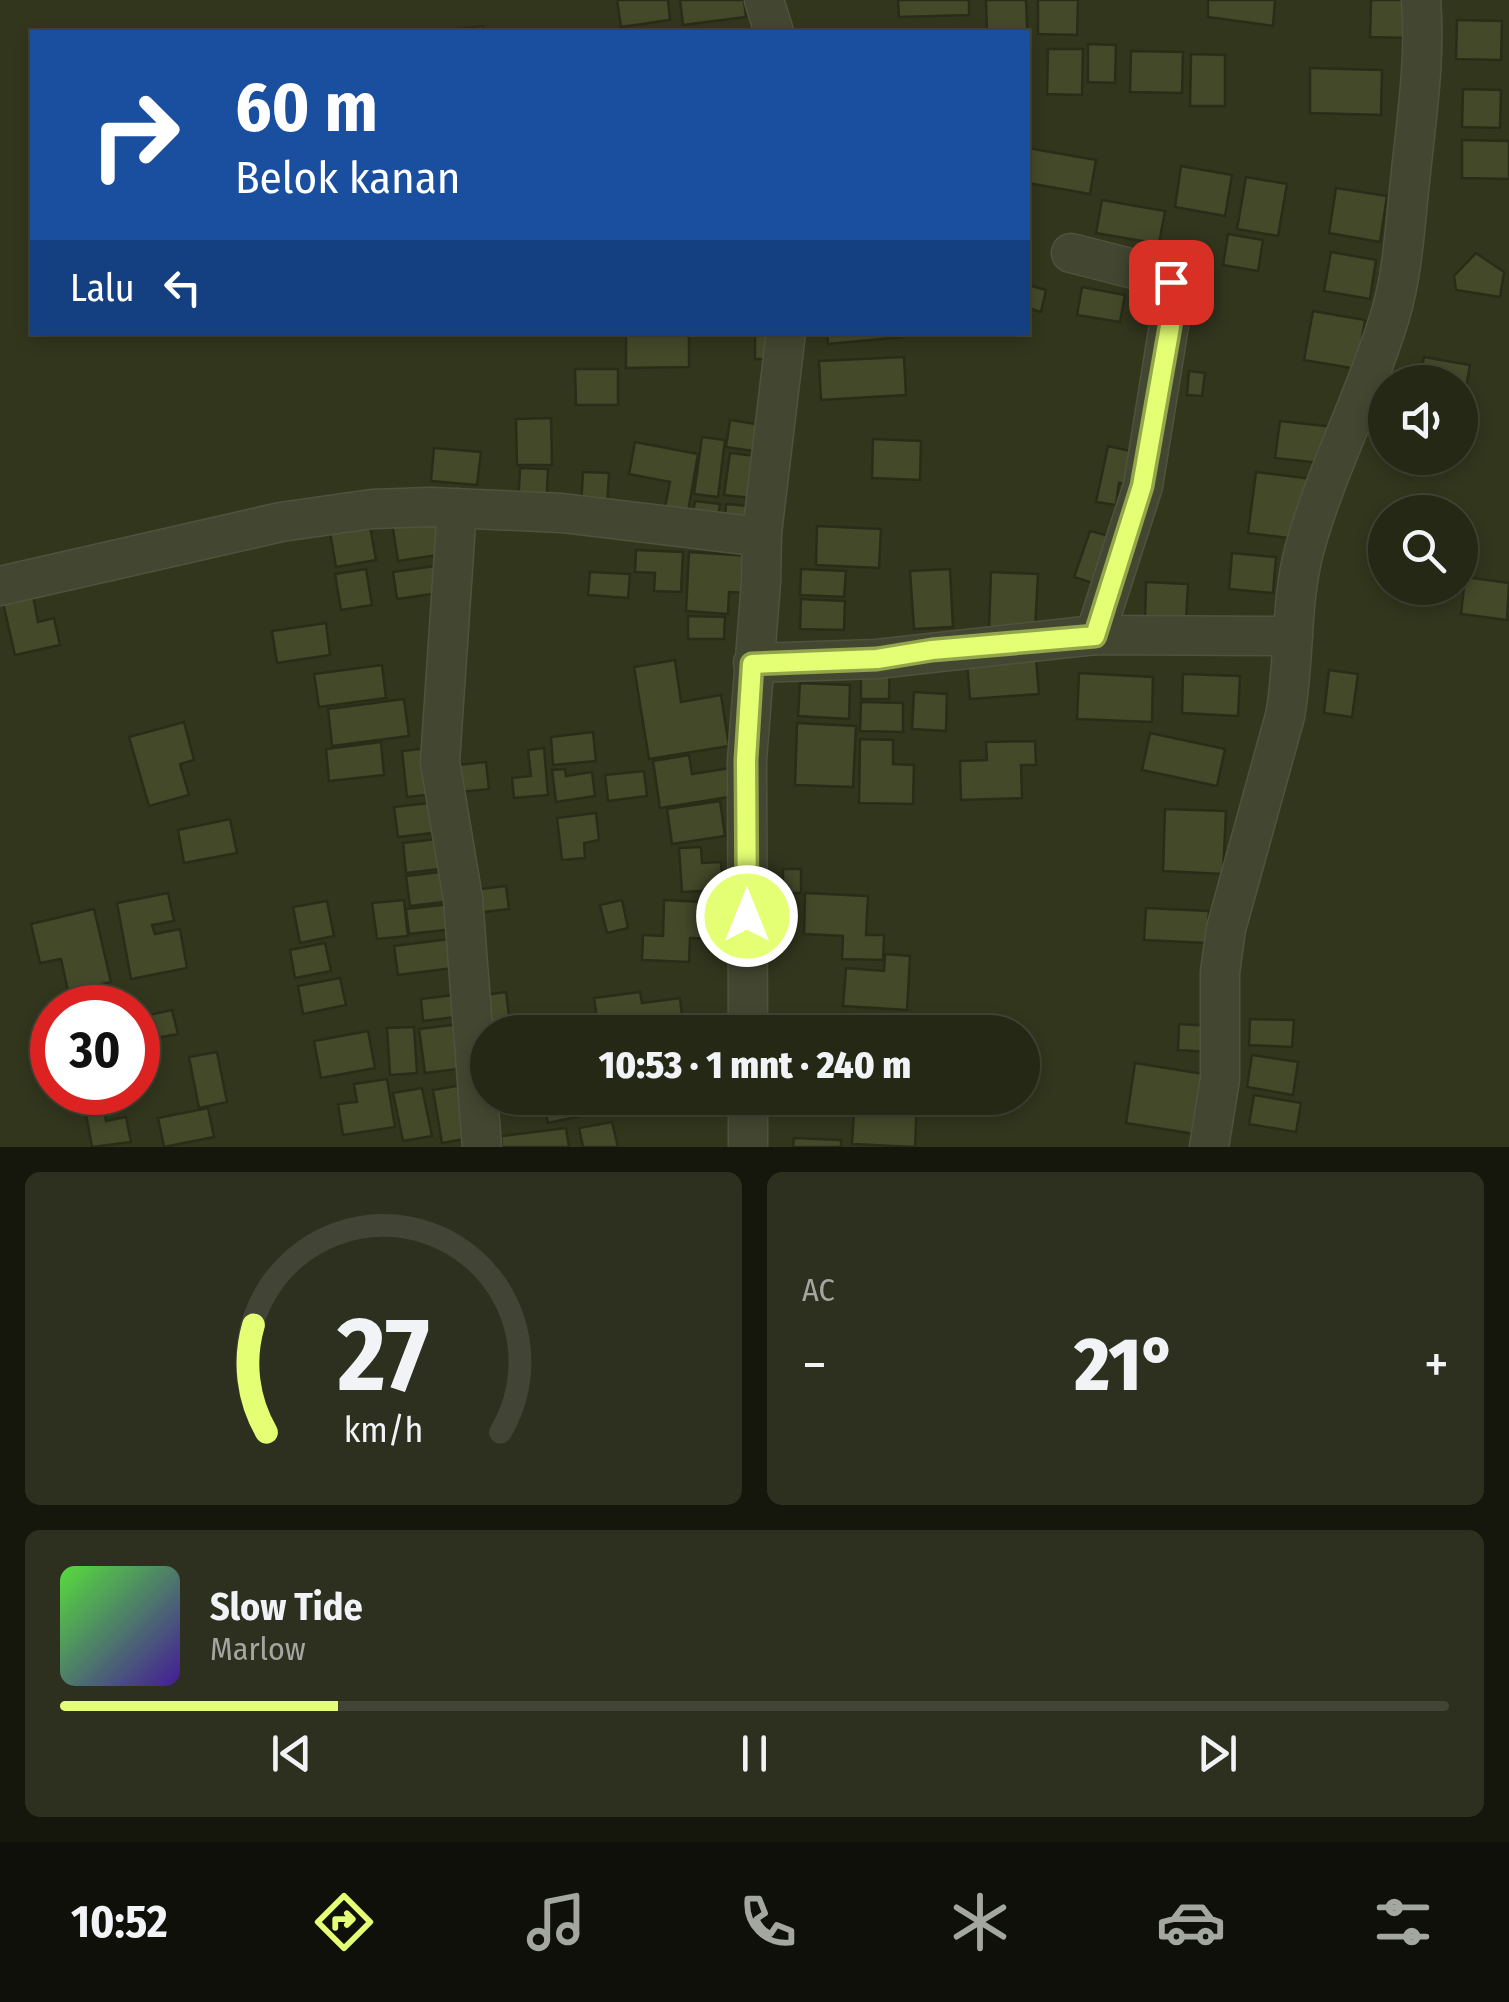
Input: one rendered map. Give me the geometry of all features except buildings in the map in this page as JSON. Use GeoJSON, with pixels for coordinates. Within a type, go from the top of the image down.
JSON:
{"type":"FeatureCollection","features":[{"type":"Feature","properties":{"kind":"street"},"geometry":{"type":"LineString","coordinates":[[764,0],[773,30]]}},
{"type":"Feature","properties":{"kind":"street"},"geometry":{"type":"LineString","coordinates":[[1209,1147],[1220,1079],[1220,972],[1226,929],[1285,716],[1300,569],[1320,496],[1378,352],[1395,297],[1422,70],[1421,0]]}},
{"type":"Feature","properties":{"kind":"street"},"geometry":{"type":"LineString","coordinates":[[1071,254],[1165,277],[1175,288],[1142,486],[1095,636]]}},
{"type":"Feature","properties":{"kind":"street"},"geometry":{"type":"LineString","coordinates":[[748,1015],[746,760],[762,582],[762,533],[786,335]]}},
{"type":"Feature","properties":{"kind":"street"},"geometry":{"type":"LineString","coordinates":[[0,586],[281,522],[372,509],[457,508],[562,514],[745,535],[762,533]]}},
{"type":"Feature","properties":{"kind":"street"},"geometry":{"type":"LineString","coordinates":[[457,508],[440,762],[463,899],[482,1147]]}},
{"type":"Feature","properties":{"kind":"street"},"geometry":{"type":"LineString","coordinates":[[752,664],[877,659],[932,650],[1095,636],[1292,636]]}},
{"type":"Feature","properties":{"kind":"street"},"geometry":{"type":"LineString","coordinates":[[748,1115],[748,1147]]}},
{"type":"Feature","properties":{"kind":"route"},"geometry":{"type":"LineString","coordinates":[[747,916],[746,760],[752,664],[877,659],[932,650],[1095,636],[1142,486],[1175,298],[1171,282]]}}]}
